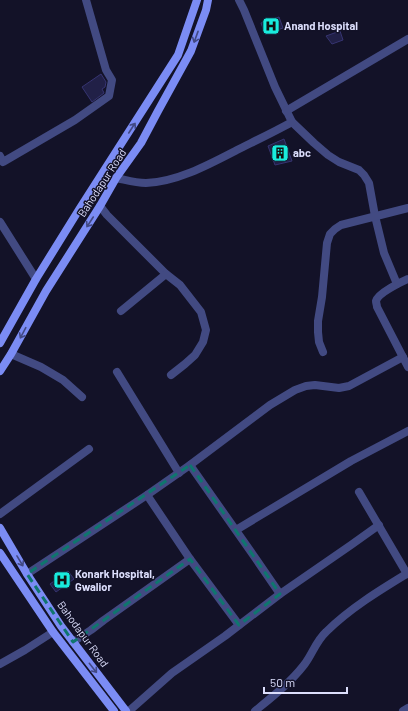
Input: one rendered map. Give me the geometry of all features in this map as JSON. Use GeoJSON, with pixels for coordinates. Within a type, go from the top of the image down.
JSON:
{"type":"FeatureCollection","features":[{"type":"Feature","properties":{"kind":"main road"},"geometry":{"type":"LineString","coordinates":[[0,343],[36,279],[178,55],[197,0]]}},
{"type":"Feature","properties":{"kind":"main road","name":"Bahodapur Road"},"geometry":{"type":"LineString","coordinates":[[0,371],[12,354],[46,291],[116,178],[141,143],[191,51],[206,10],[208,0]]}},
{"type":"Feature","properties":{"kind":"main road","name":"Bahodapur Road"},"geometry":{"type":"LineString","coordinates":[[0,528],[27,574],[73,642],[126,711]]}},
{"type":"Feature","properties":{"kind":"main road"},"geometry":{"type":"LineString","coordinates":[[0,553],[53,632],[113,711]]}},
{"type":"Feature","properties":{"kind":"street"},"geometry":{"type":"LineString","coordinates":[[0,156],[3,162],[75,120],[109,96],[112,80],[106,70],[86,0]]}},
{"type":"Feature","properties":{"kind":"street"},"geometry":{"type":"LineString","coordinates":[[239,0],[292,122],[328,155],[339,162],[359,170],[369,183],[384,253],[397,284]]}},
{"type":"Feature","properties":{"kind":"street"},"geometry":{"type":"LineString","coordinates":[[286,111],[408,39]]}},
{"type":"Feature","properties":{"kind":"street"},"geometry":{"type":"LineString","coordinates":[[116,178],[135,183],[146,183],[158,182],[180,176],[208,165],[292,122]]}},
{"type":"Feature","properties":{"kind":"street"},"geometry":{"type":"LineString","coordinates":[[100,206],[107,215],[180,286],[202,312],[206,330],[203,342],[195,355],[172,375]]}},
{"type":"Feature","properties":{"kind":"street"},"geometry":{"type":"LineString","coordinates":[[323,352],[319,342],[318,321],[322,297],[327,243],[330,234],[341,225],[408,208]]}},
{"type":"Feature","properties":{"kind":"street"},"geometry":{"type":"LineString","coordinates":[[0,222],[36,279]]}},
{"type":"Feature","properties":{"kind":"street"},"geometry":{"type":"LineString","coordinates":[[121,311],[166,274]]}},
{"type":"Feature","properties":{"kind":"street"},"geometry":{"type":"LineString","coordinates":[[408,279],[397,284],[379,296],[376,301],[377,308],[408,367]]}},
{"type":"Feature","properties":{"kind":"street"},"geometry":{"type":"LineString","coordinates":[[12,354],[47,370],[63,380],[82,397]]}},
{"type":"Feature","properties":{"kind":"street"},"geometry":{"type":"LineString","coordinates":[[27,574],[147,495],[270,405],[295,390],[314,385],[340,388],[349,386],[403,357]]}},
{"type":"Feature","properties":{"kind":"street"},"geometry":{"type":"LineString","coordinates":[[118,372],[179,473]]}},
{"type":"Feature","properties":{"kind":"street"},"geometry":{"type":"LineString","coordinates":[[236,530],[351,461],[408,431]]}},
{"type":"Feature","properties":{"kind":"street"},"geometry":{"type":"LineString","coordinates":[[0,514],[89,449]]}},
{"type":"Feature","properties":{"kind":"street"},"geometry":{"type":"LineString","coordinates":[[190,465],[280,594]]}},
{"type":"Feature","properties":{"kind":"street"},"geometry":{"type":"LineString","coordinates":[[255,711],[304,666],[312,655],[316,644],[325,632],[362,603],[407,573],[359,492]]}},
{"type":"Feature","properties":{"kind":"street"},"geometry":{"type":"LineString","coordinates":[[147,495],[190,559],[239,625]]}},
{"type":"Feature","properties":{"kind":"street"},"geometry":{"type":"LineString","coordinates":[[129,711],[172,673],[225,636],[280,594],[379,525]]}},
{"type":"Feature","properties":{"kind":"street"},"geometry":{"type":"LineString","coordinates":[[73,642],[190,559]]}},
{"type":"Feature","properties":{"kind":"street"},"geometry":{"type":"LineString","coordinates":[[0,664],[53,632]]}},
{"type":"Feature","properties":{"kind":"street"},"geometry":{"type":"LineString","coordinates":[[403,711],[408,708]]}},
{"type":"Feature","properties":{"kind":"highlighted area"},"geometry":{"type":"Polygon","coordinates":[[[190,465],[280,594],[239,625],[190,559],[73,642],[27,574],[190,465]]]}},
{"type":"Feature","properties":{"kind":"building"},"geometry":{"type":"Polygon","coordinates":[[[279,17],[283,28],[265,34],[261,23],[279,17]]]}},
{"type":"Feature","properties":{"kind":"building"},"geometry":{"type":"Polygon","coordinates":[[[340,31],[343,40],[332,44],[326,36],[340,31]]]}},
{"type":"Feature","properties":{"kind":"building"},"geometry":{"type":"Polygon","coordinates":[[[101,74],[106,82],[105,87],[102,89],[104,93],[92,102],[82,87],[101,74]]]}},
{"type":"Feature","properties":{"kind":"building","name":"abc"},"geometry":{"type":"Polygon","coordinates":[[[284,139],[292,161],[275,165],[268,146],[284,139]]]}},
{"type":"Feature","properties":{"kind":"building"},"geometry":{"type":"Polygon","coordinates":[[[68,571],[74,579],[56,592],[50,584],[68,571]]]}},
{"type":"Feature","properties":{"kind":"place","name":"Anand Hospital"},"geometry":{"type":"Point","coordinates":[271,26]}},
{"type":"Feature","properties":{"kind":"place","name":"abc"},"geometry":{"type":"Point","coordinates":[280,153]}},
{"type":"Feature","properties":{"kind":"place","name":"Konark Hospital, Gwalior"},"geometry":{"type":"Point","coordinates":[62,580]}}]}
